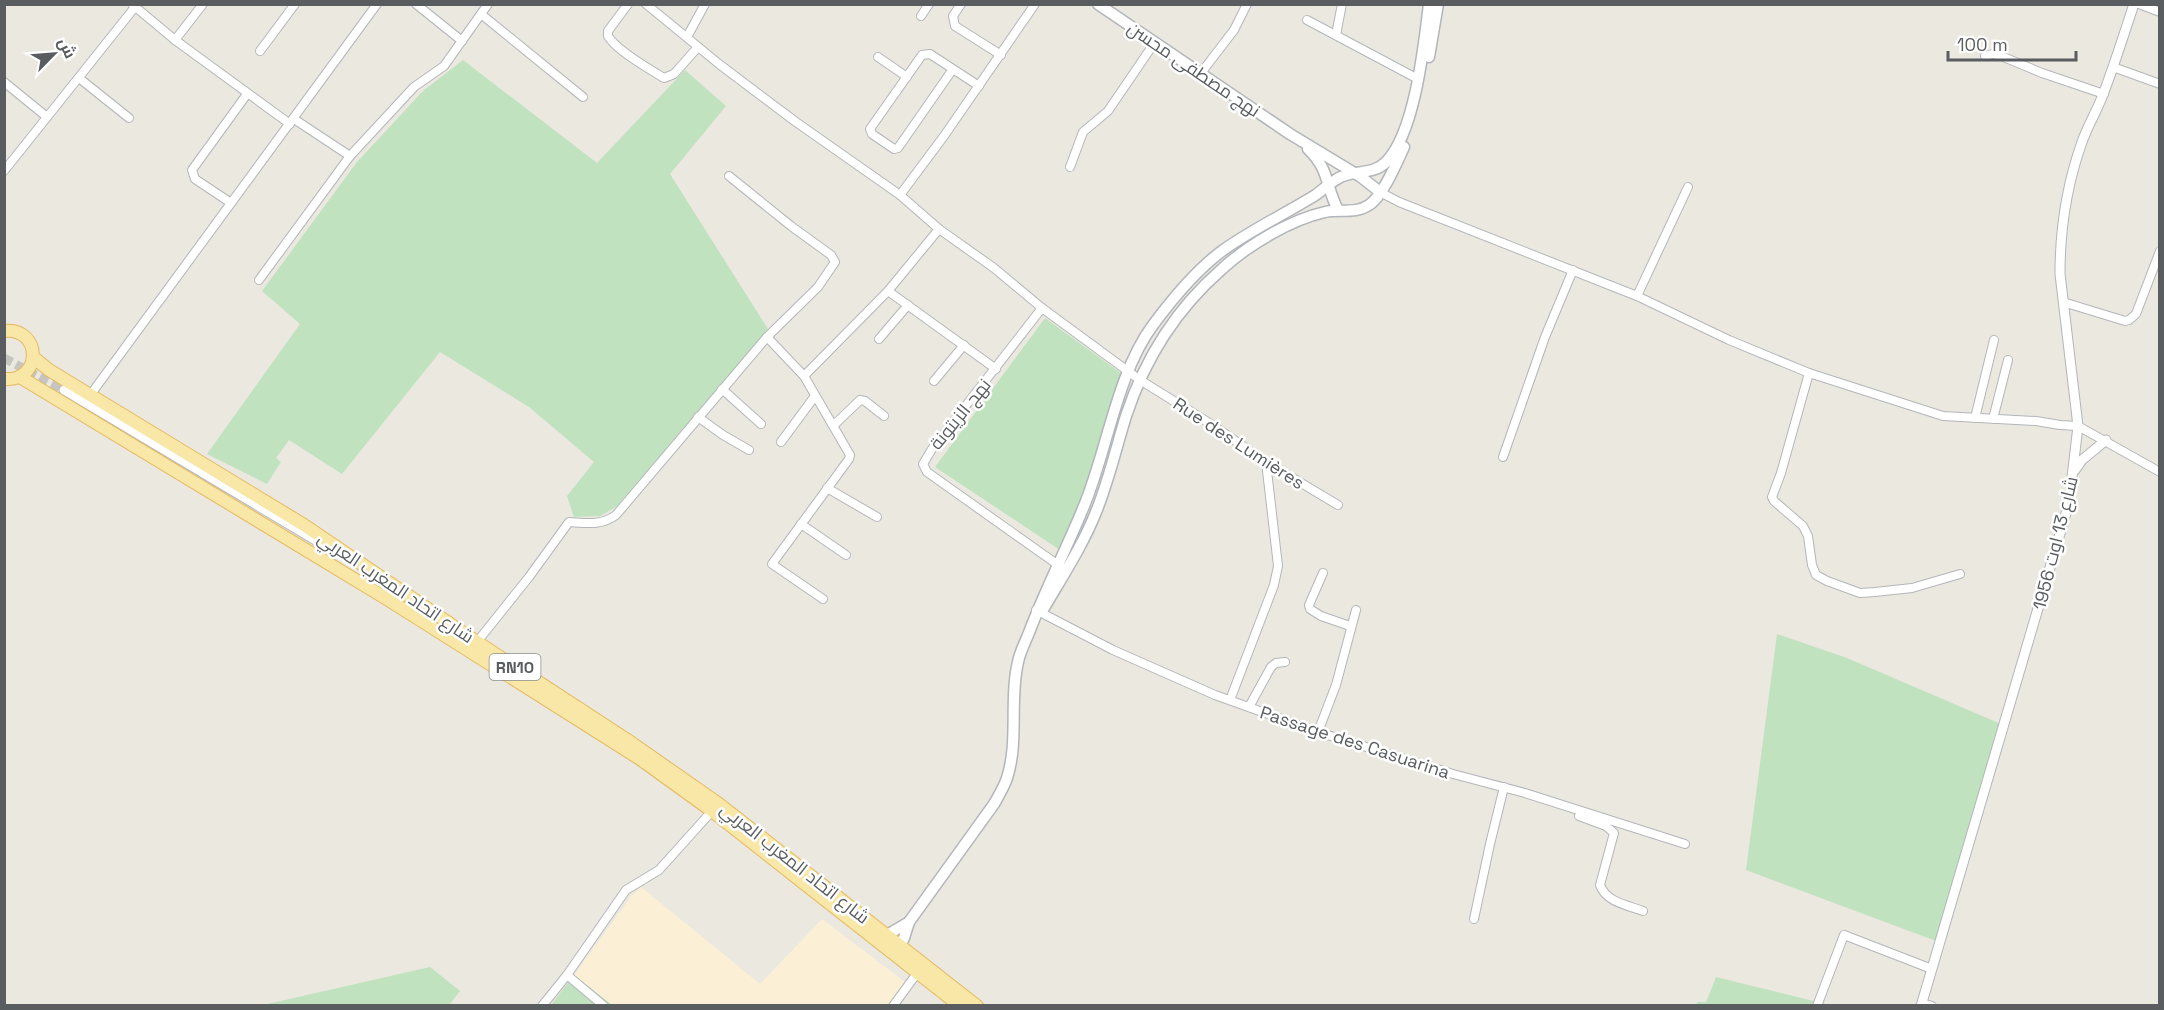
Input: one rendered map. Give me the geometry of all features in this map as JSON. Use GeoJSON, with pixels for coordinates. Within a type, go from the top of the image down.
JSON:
{"type":"FeatureCollection","features":[{"type":"Feature","properties":{"kind":"main road"},"geometry":{"type":"LineString","coordinates":[[1062,568],[1128,371],[1151,327],[1189,281],[1210,261],[1244,236],[1317,194],[1344,175],[1357,174],[1379,167],[1392,155],[1401,138],[1418,79],[1429,4]]}},
{"type":"Feature","properties":{"kind":"main road"},"geometry":{"type":"LineString","coordinates":[[898,950],[909,922],[994,804],[1008,776],[1015,673],[1019,658],[1038,612],[1096,512],[1109,478],[1126,416],[1155,347],[1199,291],[1233,259],[1278,231],[1307,217],[1338,210],[1351,211],[1371,204],[1380,192],[1407,141],[1424,85],[1438,4]]}},
{"type":"Feature","properties":{"kind":"main road","name":"نهج مصطفى محسن"},"geometry":{"type":"LineString","coordinates":[[1103,6],[1290,134],[1357,174],[1380,192]]}},
{"type":"Feature","properties":{"kind":"main road","name":"نهج مصطفى محسن"},"geometry":{"type":"LineString","coordinates":[[1290,134],[1318,159],[1329,184]]}},
{"type":"Feature","properties":{"kind":"main road"},"geometry":{"type":"LineString","coordinates":[[1329,184],[1338,210]]}},
{"type":"Feature","properties":{"kind":"main road","name":"RN10"},"geometry":{"type":"LineString","coordinates":[[6,328],[27,338],[31,344],[33,357]]}},
{"type":"Feature","properties":{"kind":"main road"},"geometry":{"type":"LineString","coordinates":[[4,379],[20,377],[28,371],[33,357]]}},
{"type":"Feature","properties":{"kind":"main road","name":"شارع اتحاد المغرب العربي"},"geometry":{"type":"LineString","coordinates":[[33,357],[49,370],[258,495],[626,739],[719,804],[883,939]]}},
{"type":"Feature","properties":{"kind":"main road","name":"شارع اتحاد المغرب العربي"},"geometry":{"type":"LineString","coordinates":[[20,377],[387,599],[640,759],[898,950],[977,1005]]}},
{"type":"Feature","properties":{"kind":"main road"},"geometry":{"type":"LineString","coordinates":[[883,939],[909,922]]}},
{"type":"Feature","properties":{"kind":"main road","name":"شارع اتحاد المغرب العربي"},"geometry":{"type":"LineString","coordinates":[[898,950],[918,972],[960,1005]]}},
{"type":"Feature","properties":{"kind":"street"},"geometry":{"type":"LineString","coordinates":[[175,40],[203,4]]}},
{"type":"Feature","properties":{"kind":"street"},"geometry":{"type":"LineString","coordinates":[[260,51],[296,4]]}},
{"type":"Feature","properties":{"kind":"street"},"geometry":{"type":"LineString","coordinates":[[91,394],[377,4]]}},
{"type":"Feature","properties":{"kind":"street"},"geometry":{"type":"LineString","coordinates":[[416,4],[462,41]]}},
{"type":"Feature","properties":{"kind":"street"},"geometry":{"type":"LineString","coordinates":[[258,280],[350,156],[414,87],[444,66],[488,4]]}},
{"type":"Feature","properties":{"kind":"street"},"geometry":{"type":"LineString","coordinates":[[628,4],[608,31],[608,36],[618,47],[663,78],[674,74],[698,47]]}},
{"type":"Feature","properties":{"kind":"street","name":"Rue des Lumières"},"geometry":{"type":"LineString","coordinates":[[646,4],[796,122],[900,195],[939,229],[994,268],[1042,308],[1140,380],[1214,426],[1266,462],[1338,505]]}},
{"type":"Feature","properties":{"kind":"street"},"geometry":{"type":"LineString","coordinates":[[687,37],[705,4]]}},
{"type":"Feature","properties":{"kind":"street"},"geometry":{"type":"LineString","coordinates":[[921,16],[929,4]]}},
{"type":"Feature","properties":{"kind":"street"},"geometry":{"type":"LineString","coordinates":[[962,4],[952,16],[955,26],[1001,55]]}},
{"type":"Feature","properties":{"kind":"street"},"geometry":{"type":"LineString","coordinates":[[900,195],[1035,4]]}},
{"type":"Feature","properties":{"kind":"street"},"geometry":{"type":"LineString","coordinates":[[1201,73],[1234,30],[1247,4]]}},
{"type":"Feature","properties":{"kind":"street"},"geometry":{"type":"LineString","coordinates":[[1336,35],[1342,4]]}},
{"type":"Feature","properties":{"kind":"street","name":"شارع 13 اوت 1956"},"geometry":{"type":"LineString","coordinates":[[1922,1004],[2066,513],[2074,472],[2078,426],[2062,302],[2060,252],[2064,212],[2082,141],[2104,94],[2134,4]]}},
{"type":"Feature","properties":{"kind":"street"},"geometry":{"type":"LineString","coordinates":[[2139,4],[2160,12]]}},
{"type":"Feature","properties":{"kind":"street"},"geometry":{"type":"LineString","coordinates":[[4,171],[134,6],[247,94],[350,156]]}},
{"type":"Feature","properties":{"kind":"street"},"geometry":{"type":"LineString","coordinates":[[481,14],[583,98]]}},
{"type":"Feature","properties":{"kind":"street"},"geometry":{"type":"LineString","coordinates":[[1307,20],[1418,79]]}},
{"type":"Feature","properties":{"kind":"street"},"geometry":{"type":"LineString","coordinates":[[1070,167],[1083,132],[1108,111],[1155,42]]}},
{"type":"Feature","properties":{"kind":"street"},"geometry":{"type":"LineString","coordinates":[[953,69],[898,148],[894,149],[872,134],[870,129],[926,54],[930,54],[953,69],[979,86]]}},
{"type":"Feature","properties":{"kind":"street"},"geometry":{"type":"LineString","coordinates":[[1985,56],[1993,54],[2001,56],[2104,94]]}},
{"type":"Feature","properties":{"kind":"street"},"geometry":{"type":"LineString","coordinates":[[878,57],[907,77]]}},
{"type":"Feature","properties":{"kind":"street"},"geometry":{"type":"LineString","coordinates":[[2113,67],[2160,84]]}},
{"type":"Feature","properties":{"kind":"street"},"geometry":{"type":"LineString","coordinates":[[79,78],[129,118]]}},
{"type":"Feature","properties":{"kind":"street"},"geometry":{"type":"LineString","coordinates":[[4,82],[47,117]]}},
{"type":"Feature","properties":{"kind":"street"},"geometry":{"type":"LineString","coordinates":[[231,203],[195,179],[192,170],[247,94]]}},
{"type":"Feature","properties":{"kind":"street"},"geometry":{"type":"LineString","coordinates":[[477,642],[569,522],[598,523],[607,521],[616,515],[767,337],[818,287],[831,270],[834,259],[729,176]]}},
{"type":"Feature","properties":{"kind":"street"},"geometry":{"type":"LineString","coordinates":[[1636,296],[1688,187]]}},
{"type":"Feature","properties":{"kind":"street"},"geometry":{"type":"LineString","coordinates":[[1380,192],[1399,202],[1636,296],[1729,340],[1809,373],[1943,416],[2036,421],[2060,426],[2078,426],[2160,472]]}},
{"type":"Feature","properties":{"kind":"street"},"geometry":{"type":"LineString","coordinates":[[804,376],[888,291],[939,229]]}},
{"type":"Feature","properties":{"kind":"street"},"geometry":{"type":"LineString","coordinates":[[2062,302],[2125,321],[2129,320],[2136,314],[2160,251]]}},
{"type":"Feature","properties":{"kind":"street"},"geometry":{"type":"LineString","coordinates":[[1503,457],[1545,337],[1573,270]]}},
{"type":"Feature","properties":{"kind":"street"},"geometry":{"type":"LineString","coordinates":[[888,291],[996,369]]}},
{"type":"Feature","properties":{"kind":"street"},"geometry":{"type":"LineString","coordinates":[[879,339],[908,305]]}},
{"type":"Feature","properties":{"kind":"street","name":"نهج الزيتونة"},"geometry":{"type":"LineString","coordinates":[[1042,308],[923,461],[924,468],[972,505],[1062,568]]}},
{"type":"Feature","properties":{"kind":"street"},"geometry":{"type":"LineString","coordinates":[[767,337],[804,376],[850,454],[772,564],[823,599]]}},
{"type":"Feature","properties":{"kind":"street"},"geometry":{"type":"LineString","coordinates":[[1975,418],[1994,340]]}},
{"type":"Feature","properties":{"kind":"street"},"geometry":{"type":"LineString","coordinates":[[934,381],[964,345]]}},
{"type":"Feature","properties":{"kind":"street"},"geometry":{"type":"LineString","coordinates":[[1993,419],[2008,360]]}},
{"type":"Feature","properties":{"kind":"street"},"geometry":{"type":"LineString","coordinates":[[1809,373],[1772,497],[1803,526],[1808,536],[1810,555],[1816,575],[1860,593],[1912,588],[1960,574]]}},
{"type":"Feature","properties":{"kind":"street"},"geometry":{"type":"LineString","coordinates":[[722,389],[761,424]]}},
{"type":"Feature","properties":{"kind":"street"},"geometry":{"type":"LineString","coordinates":[[64,390],[396,588]]}},
{"type":"Feature","properties":{"kind":"street"},"geometry":{"type":"LineString","coordinates":[[781,442],[815,396]]}},
{"type":"Feature","properties":{"kind":"street"},"geometry":{"type":"LineString","coordinates":[[834,425],[860,400],[868,402],[884,416]]}},
{"type":"Feature","properties":{"kind":"street"},"geometry":{"type":"LineString","coordinates":[[698,417],[749,450]]}},
{"type":"Feature","properties":{"kind":"street"},"geometry":{"type":"LineString","coordinates":[[2074,472],[2082,460],[2106,440]]}},
{"type":"Feature","properties":{"kind":"street"},"geometry":{"type":"LineString","coordinates":[[1230,700],[1274,585],[1278,566],[1266,462]]}},
{"type":"Feature","properties":{"kind":"street"},"geometry":{"type":"LineString","coordinates":[[827,488],[877,517]]}},
{"type":"Feature","properties":{"kind":"street"},"geometry":{"type":"LineString","coordinates":[[801,524],[846,555]]}},
{"type":"Feature","properties":{"kind":"street"},"geometry":{"type":"LineString","coordinates":[[1323,573],[1309,605],[1310,609],[1321,616],[1350,626]]}},
{"type":"Feature","properties":{"kind":"street"},"geometry":{"type":"LineString","coordinates":[[1318,732],[1336,685],[1356,610]]}},
{"type":"Feature","properties":{"kind":"street","name":"Passage des Casuarina"},"geometry":{"type":"LineString","coordinates":[[1038,612],[1113,650],[1230,700],[1318,732],[1685,844]]}},
{"type":"Feature","properties":{"kind":"street"},"geometry":{"type":"LineString","coordinates":[[1249,707],[1271,667],[1279,662],[1285,662]]}},
{"type":"Feature","properties":{"kind":"street"},"geometry":{"type":"LineString","coordinates":[[1474,920],[1504,789],[1610,828],[1614,836],[1601,880],[1602,890],[1608,897],[1643,911]]}},
{"type":"Feature","properties":{"kind":"street"},"geometry":{"type":"LineString","coordinates":[[542,1005],[567,975],[626,890],[659,870],[712,811]]}},
{"type":"Feature","properties":{"kind":"street"},"geometry":{"type":"LineString","coordinates":[[1817,1005],[1844,935],[1932,969]]}},
{"type":"Feature","properties":{"kind":"street"},"geometry":{"type":"LineString","coordinates":[[893,1005],[918,972]]}},
{"type":"Feature","properties":{"kind":"street"},"geometry":{"type":"LineString","coordinates":[[567,975],[604,1005]]}},
{"type":"Feature","properties":{"kind":"street"},"geometry":{"type":"LineString","coordinates":[[1922,1004],[1932,1005]]}},
{"type":"Feature","properties":{"kind":"shaded area"},"geometry":{"type":"Polygon","coordinates":[[[641,887],[760,984],[822,919],[909,985],[894,1005],[612,1006],[574,975],[633,894],[641,887]]]}},
{"type":"Feature","properties":{"kind":"green space"},"geometry":{"type":"Polygon","coordinates":[[[463,60],[597,163],[685,70],[726,106],[670,174],[768,329],[616,507],[600,516],[574,517],[567,496],[594,462],[529,407],[440,352],[342,474],[289,440],[276,458],[281,462],[267,484],[207,454],[300,324],[262,291],[357,162],[423,91],[463,60]]]}},
{"type":"Feature","properties":{"kind":"green space"},"geometry":{"type":"Polygon","coordinates":[[[1045,318],[1122,374],[1088,487],[1060,550],[935,467],[1045,318]]]}},
{"type":"Feature","properties":{"kind":"green space"},"geometry":{"type":"Polygon","coordinates":[[[1777,634],[1847,658],[2001,724],[1936,941],[1746,870],[1777,634]]]}},
{"type":"Feature","properties":{"kind":"green space"},"geometry":{"type":"Polygon","coordinates":[[[430,967],[460,991],[449,1005],[263,1005],[430,967]]]}},
{"type":"Feature","properties":{"kind":"green space"},"geometry":{"type":"Polygon","coordinates":[[[574,975],[612,1005],[550,1006],[574,975]]]}},
{"type":"Feature","properties":{"kind":"green space"},"geometry":{"type":"Polygon","coordinates":[[[1716,977],[1826,1004],[1696,1006],[1697,1002],[1706,1002],[1716,977]]]}},
{"type":"Feature","properties":{"kind":"tunnel"},"geometry":{"type":"LineString","coordinates":[[4,358],[64,390]]}}]}
